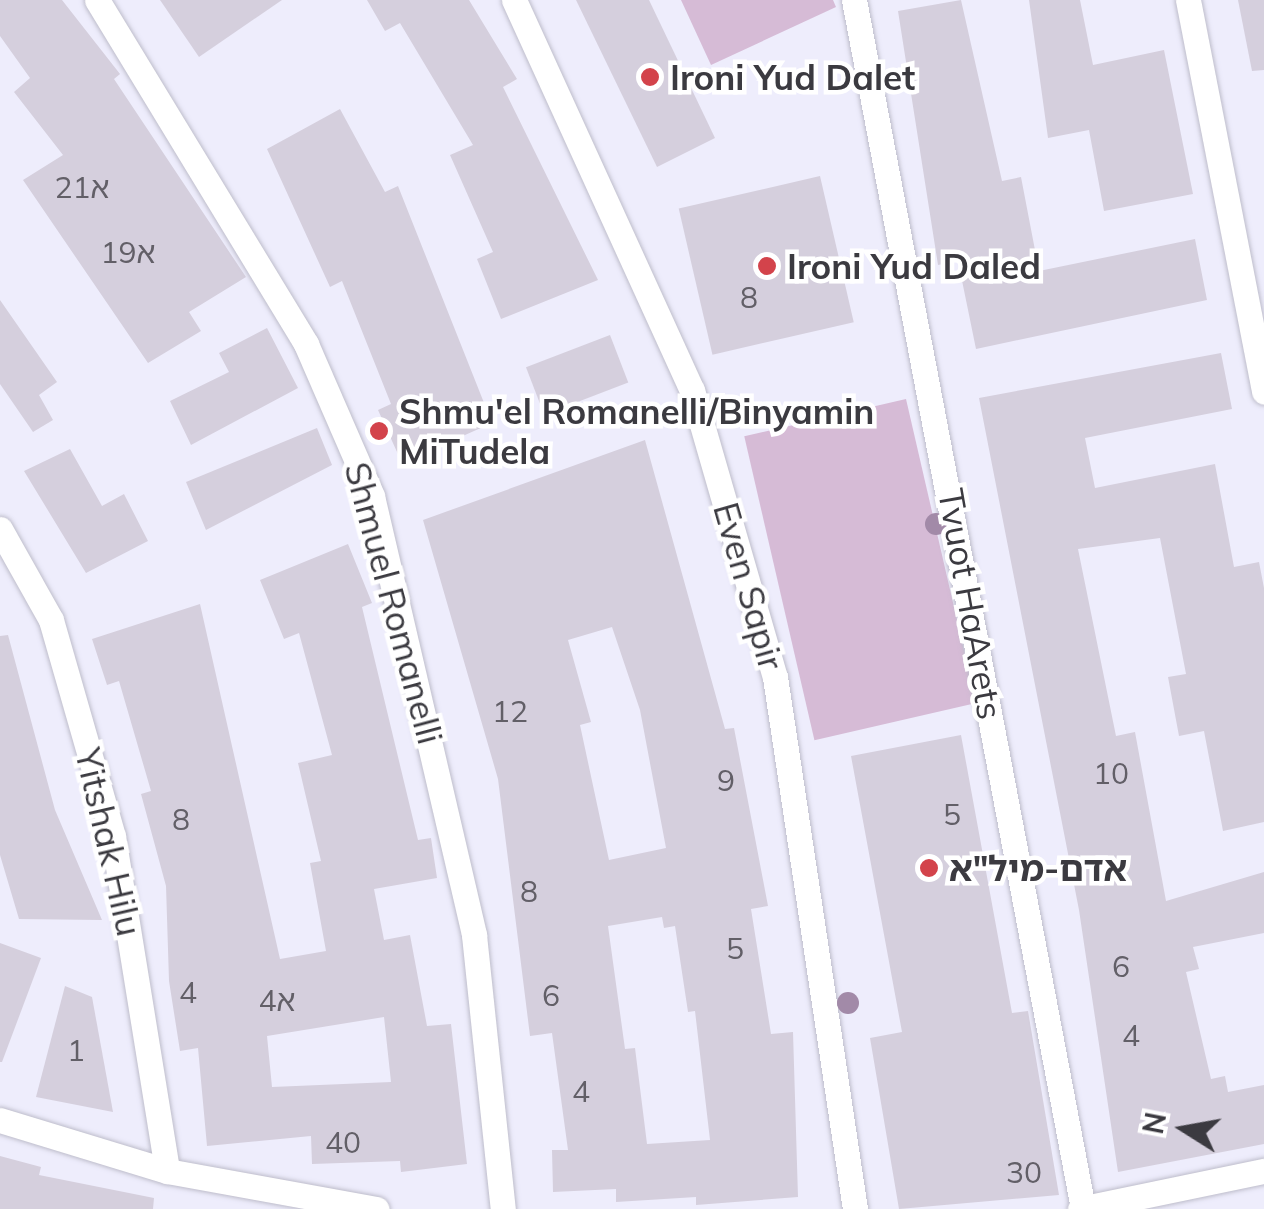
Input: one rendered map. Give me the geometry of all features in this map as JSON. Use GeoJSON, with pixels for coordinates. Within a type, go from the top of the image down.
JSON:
{"type":"FeatureCollection","features":[{"type":"Feature","properties":{"kind":"street","name":"Shmuel Romanelli"},"geometry":{"type":"LineString","coordinates":[[97,0],[306,344],[372,496],[474,935],[503,1209]]}},
{"type":"Feature","properties":{"kind":"street","name":"Even Sapir"},"geometry":{"type":"LineString","coordinates":[[514,0],[692,390],[770,659],[830,999],[855,1209]]}},
{"type":"Feature","properties":{"kind":"street","name":"Tvuot HaArets"},"geometry":{"type":"LineString","coordinates":[[854,0],[1081,1209]]}},
{"type":"Feature","properties":{"kind":"street"},"geometry":{"type":"LineString","coordinates":[[1188,0],[1264,392]]}},
{"type":"Feature","properties":{"kind":"street","name":"Yitshak Hilu"},"geometry":{"type":"LineString","coordinates":[[0,529],[51,620],[113,836],[167,1171]]}},
{"type":"Feature","properties":{"kind":"street"},"geometry":{"type":"LineString","coordinates":[[0,1120],[167,1171],[376,1209]]}},
{"type":"Feature","properties":{"kind":"street"},"geometry":{"type":"LineString","coordinates":[[1081,1209],[1264,1171]]}},
{"type":"Feature","properties":{"kind":"shaded area"},"geometry":{"type":"Polygon","coordinates":[[[681,0],[833,0],[836,7],[711,65],[681,0]]]}},
{"type":"Feature","properties":{"kind":"shaded area"},"geometry":{"type":"Polygon","coordinates":[[[906,399],[976,703],[814,740],[744,436],[906,399]]]}},
{"type":"Feature","properties":{"kind":"building"},"geometry":{"type":"Polygon","coordinates":[[[0,0],[62,0],[120,74],[114,79],[246,277],[189,312],[201,331],[148,363],[23,180],[63,155],[14,92],[30,78],[0,36],[0,0]]]}},
{"type":"Feature","properties":{"kind":"building"},"geometry":{"type":"Polygon","coordinates":[[[160,0],[282,0],[199,57],[160,0]]]}},
{"type":"Feature","properties":{"kind":"building"},"geometry":{"type":"Polygon","coordinates":[[[367,0],[469,0],[517,79],[503,87],[598,280],[501,319],[477,259],[493,252],[450,155],[473,145],[400,23],[385,31],[367,0]]]}},
{"type":"Feature","properties":{"kind":"building","name":"Ironi Yud Dalet"},"geometry":{"type":"Polygon","coordinates":[[[576,0],[649,0],[715,138],[657,167],[576,0]]]}},
{"type":"Feature","properties":{"kind":"building"},"geometry":{"type":"Polygon","coordinates":[[[961,0],[1002,181],[1021,177],[1039,271],[1195,239],[1207,300],[976,349],[958,261],[938,265],[898,11],[961,0]]]}},
{"type":"Feature","properties":{"kind":"building"},"geometry":{"type":"Polygon","coordinates":[[[1029,0],[1080,0],[1093,65],[1164,50],[1193,194],[1104,211],[1089,130],[1048,138],[1029,0]]]}},
{"type":"Feature","properties":{"kind":"building"},"geometry":{"type":"Polygon","coordinates":[[[1238,0],[1264,0],[1264,70],[1252,71],[1238,0]]]}},
{"type":"Feature","properties":{"kind":"building"},"geometry":{"type":"Polygon","coordinates":[[[340,109],[385,192],[398,186],[492,423],[402,463],[378,410],[391,404],[342,281],[330,287],[267,149],[340,109]]]}},
{"type":"Feature","properties":{"kind":"building","name":"Ironi Yud Daled"},"geometry":{"type":"Polygon","coordinates":[[[820,176],[854,322],[712,355],[679,209],[820,176]]]}},
{"type":"Feature","properties":{"kind":"building"},"geometry":{"type":"Polygon","coordinates":[[[0,300],[57,382],[39,395],[53,420],[33,432],[0,384],[0,300]]]}},
{"type":"Feature","properties":{"kind":"building"},"geometry":{"type":"Polygon","coordinates":[[[267,328],[298,388],[191,445],[170,401],[229,372],[219,353],[267,328]]]}},
{"type":"Feature","properties":{"kind":"building"},"geometry":{"type":"Polygon","coordinates":[[[610,335],[628,383],[544,415],[526,367],[610,335]]]}},
{"type":"Feature","properties":{"kind":"building"},"geometry":{"type":"Polygon","coordinates":[[[1221,353],[1232,409],[1085,438],[1095,488],[1215,464],[1234,567],[1259,562],[1264,588],[1264,822],[1223,831],[1204,731],[1179,736],[1168,677],[1186,674],[1160,538],[1078,549],[1116,736],[1135,732],[1166,901],[1264,872],[1264,933],[1193,947],[1199,969],[1186,972],[1211,1079],[1225,1076],[1228,1092],[1264,1085],[1264,1144],[1118,1172],[1079,910],[979,398],[1221,353]]]}},
{"type":"Feature","properties":{"kind":"building"},"geometry":{"type":"Polygon","coordinates":[[[317,428],[332,465],[206,530],[186,482],[317,428]]]}},
{"type":"Feature","properties":{"kind":"building"},"geometry":{"type":"Polygon","coordinates":[[[645,440],[725,729],[734,728],[768,906],[751,909],[771,1034],[793,1032],[798,1197],[696,1205],[696,1197],[616,1202],[616,1189],[553,1192],[552,1150],[568,1150],[552,1033],[530,1036],[498,779],[423,520],[645,440]],[[612,627],[568,640],[591,722],[580,725],[609,860],[666,848],[640,710],[612,627]],[[662,917],[608,926],[625,1049],[635,1048],[647,1144],[710,1140],[695,1011],[688,1012],[675,926],[664,928],[662,917]]]}},
{"type":"Feature","properties":{"kind":"building"},"geometry":{"type":"Polygon","coordinates":[[[70,449],[102,506],[124,494],[148,541],[86,573],[24,471],[70,449]]]}},
{"type":"Feature","properties":{"kind":"building"},"geometry":{"type":"Polygon","coordinates":[[[348,544],[372,603],[362,607],[418,840],[431,838],[437,878],[374,889],[384,940],[410,935],[427,1026],[451,1024],[467,1164],[401,1172],[400,1161],[312,1164],[311,1136],[207,1146],[198,1048],[180,1051],[169,981],[166,886],[141,794],[151,791],[119,681],[107,685],[92,639],[200,604],[280,959],[326,951],[310,863],[321,861],[298,763],[332,755],[299,633],[284,639],[260,580],[348,544]],[[384,1017],[267,1036],[272,1087],[391,1082],[384,1017]]]}},
{"type":"Feature","properties":{"kind":"building"},"geometry":{"type":"Polygon","coordinates":[[[8,635],[55,810],[102,920],[19,919],[0,855],[0,636],[8,635]]]}},
{"type":"Feature","properties":{"kind":"building"},"geometry":{"type":"Polygon","coordinates":[[[961,735],[1012,1013],[1028,1011],[1059,1195],[899,1209],[870,1038],[902,1032],[851,756],[961,735]]]}},
{"type":"Feature","properties":{"kind":"building"},"geometry":{"type":"Polygon","coordinates":[[[0,943],[41,958],[2,1062],[0,1062],[0,943]]]}},
{"type":"Feature","properties":{"kind":"building"},"geometry":{"type":"Polygon","coordinates":[[[65,986],[92,997],[113,1112],[36,1097],[65,986]]]}},
{"type":"Feature","properties":{"kind":"building"},"geometry":{"type":"Polygon","coordinates":[[[0,1156],[41,1167],[39,1175],[154,1198],[153,1209],[0,1209],[0,1156]]]}},
{"type":"Feature","properties":{"kind":"place","name":"Ironi Yud Dalet"},"geometry":{"type":"Point","coordinates":[650,77]}},
{"type":"Feature","properties":{"kind":"place","name":"Ironi Yud Daled"},"geometry":{"type":"Point","coordinates":[767,266]}},
{"type":"Feature","properties":{"kind":"place","name":"Shmu'el Romanelli/Binyamin MiTudela"},"geometry":{"type":"Point","coordinates":[379,431]}},
{"type":"Feature","properties":{"kind":"place","name":"אדם-מיל\"א"},"geometry":{"type":"Point","coordinates":[929,868]}}]}
